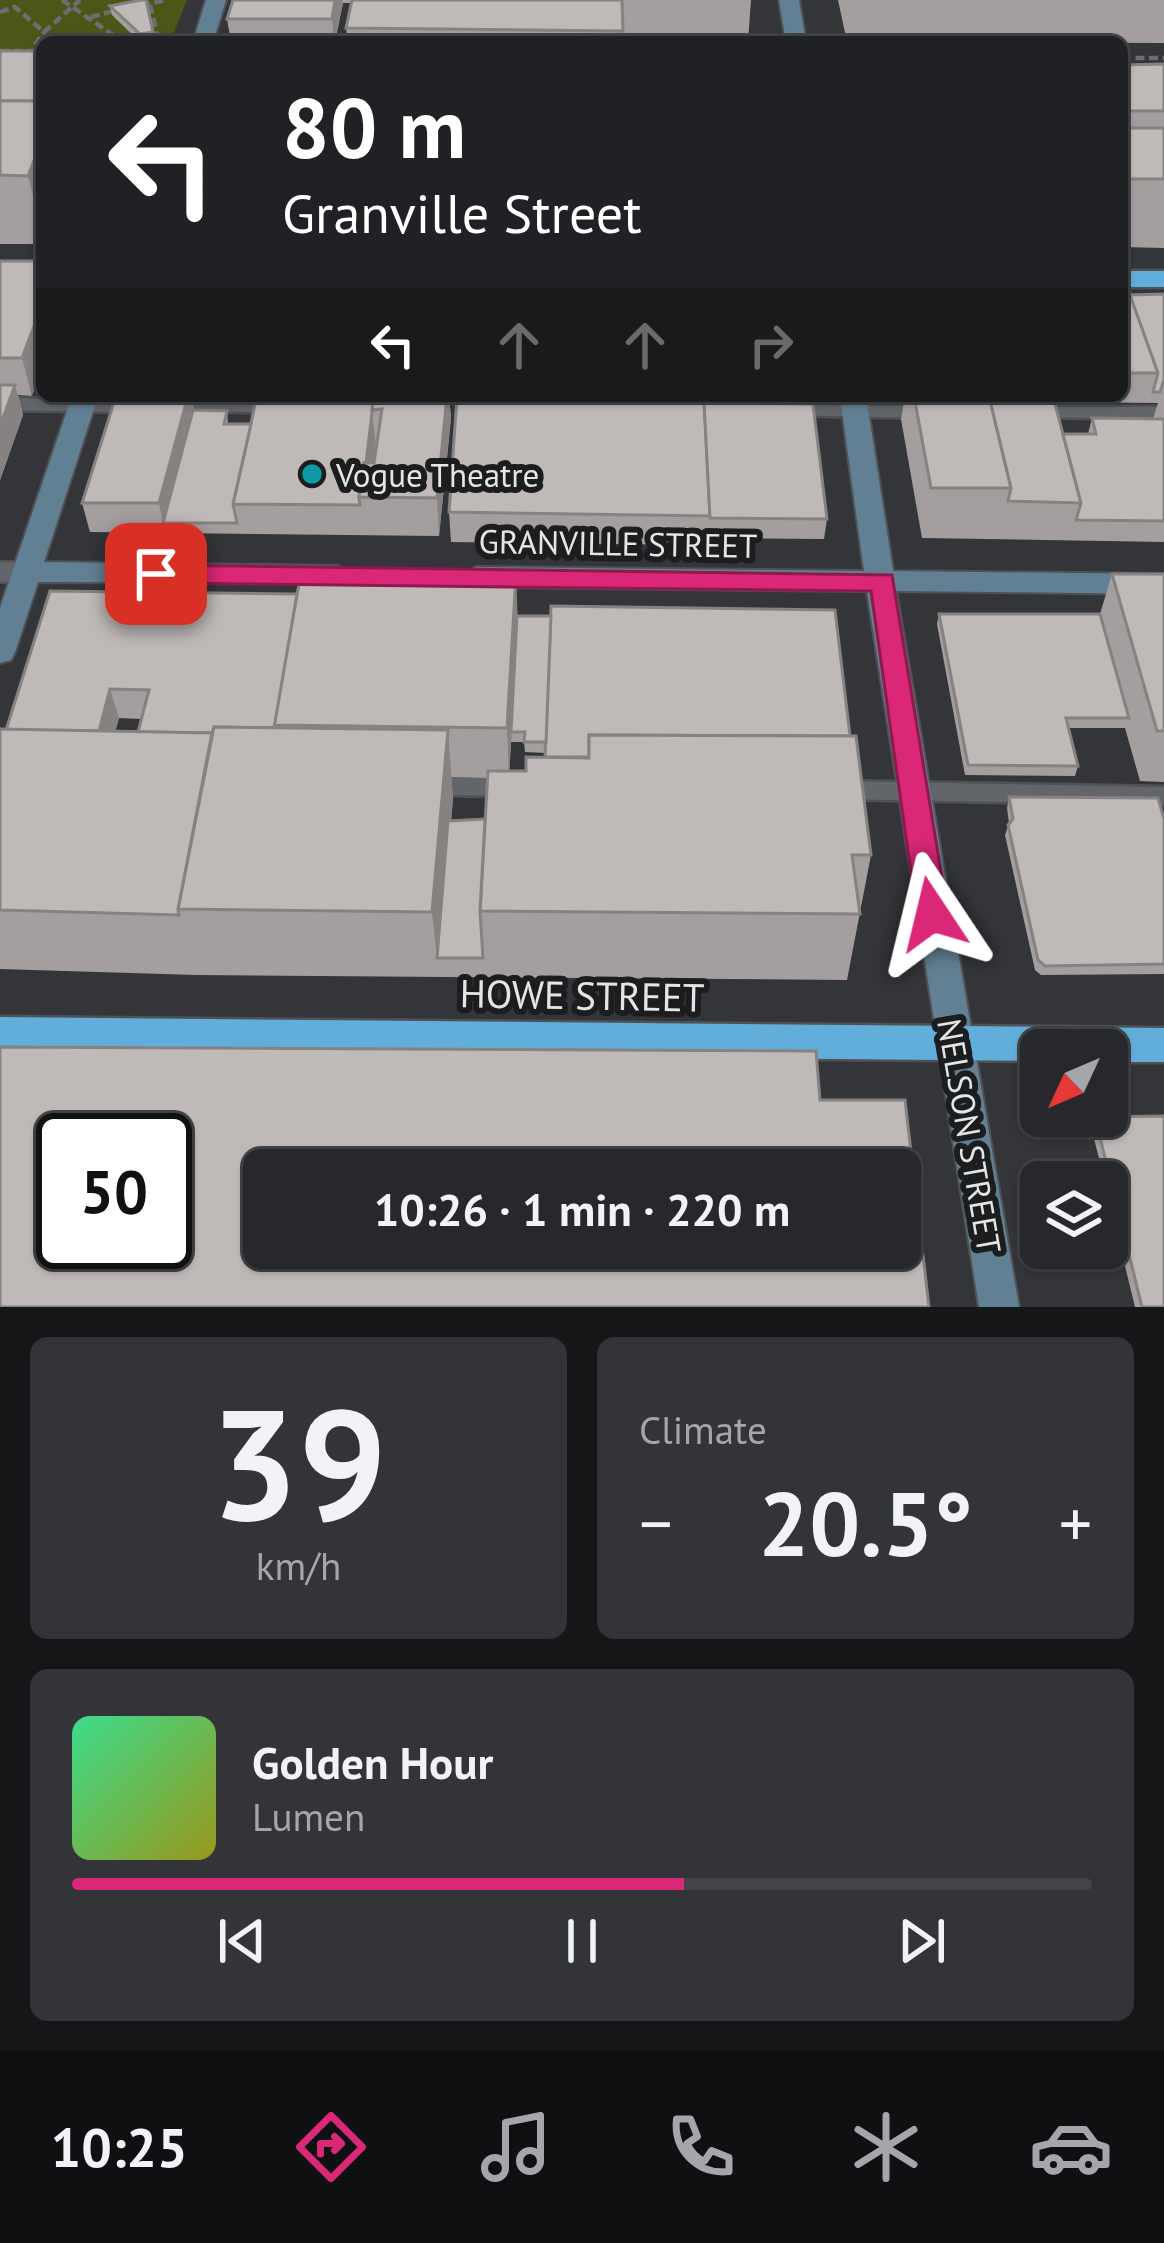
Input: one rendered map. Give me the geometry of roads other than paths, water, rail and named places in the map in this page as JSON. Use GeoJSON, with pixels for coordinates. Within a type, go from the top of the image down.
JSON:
{"type":"FeatureCollection","features":[{"type":"Feature","properties":{"kind":"highway"},"geometry":{"type":"LineString","coordinates":[[1128,279],[1164,279]]}},
{"type":"Feature","properties":{"kind":"highway","name":"HOWE STREET"},"geometry":{"type":"LineString","coordinates":[[0,1034],[1164,1045]]}},
{"type":"Feature","properties":{"kind":"main road"},"geometry":{"type":"LineString","coordinates":[[205,36],[216,0]]}},
{"type":"Feature","properties":{"kind":"main road"},"geometry":{"type":"LineString","coordinates":[[789,0],[795,36]]}},
{"type":"Feature","properties":{"kind":"main road"},"geometry":{"type":"LineString","coordinates":[[0,652],[13,572],[83,402]]}},
{"type":"Feature","properties":{"kind":"main road","name":"NELSON STREET"},"geometry":{"type":"LineString","coordinates":[[855,404],[911,792],[999,1307]]}},
{"type":"Feature","properties":{"kind":"main road"},"geometry":{"type":"LineString","coordinates":[[13,572],[359,576]]}},
{"type":"Feature","properties":{"kind":"main road","name":"GRANVILLE STREET"},"geometry":{"type":"LineString","coordinates":[[451,577],[1164,584]]}},
{"type":"Feature","properties":{"kind":"lane"},"geometry":{"type":"LineString","coordinates":[[0,155],[36,156]]}},
{"type":"Feature","properties":{"kind":"lane"},"geometry":{"type":"LineString","coordinates":[[0,404],[42,402]]}},
{"type":"Feature","properties":{"kind":"lane"},"geometry":{"type":"LineString","coordinates":[[149,402],[313,407]]}},
{"type":"Feature","properties":{"kind":"lane"},"geometry":{"type":"LineString","coordinates":[[764,411],[855,404],[939,412]]}},
{"type":"Feature","properties":{"kind":"lane"},"geometry":{"type":"LineString","coordinates":[[1007,412],[1164,413]]}},
{"type":"Feature","properties":{"kind":"lane"},"geometry":{"type":"LineString","coordinates":[[392,786],[536,787]]}},
{"type":"Feature","properties":{"kind":"lane"},"geometry":{"type":"LineString","coordinates":[[799,790],[1164,796]]}},
{"type":"Feature","properties":{"kind":"place","name":"Vogue Theatre"},"geometry":{"type":"Point","coordinates":[312,474]}}]}
